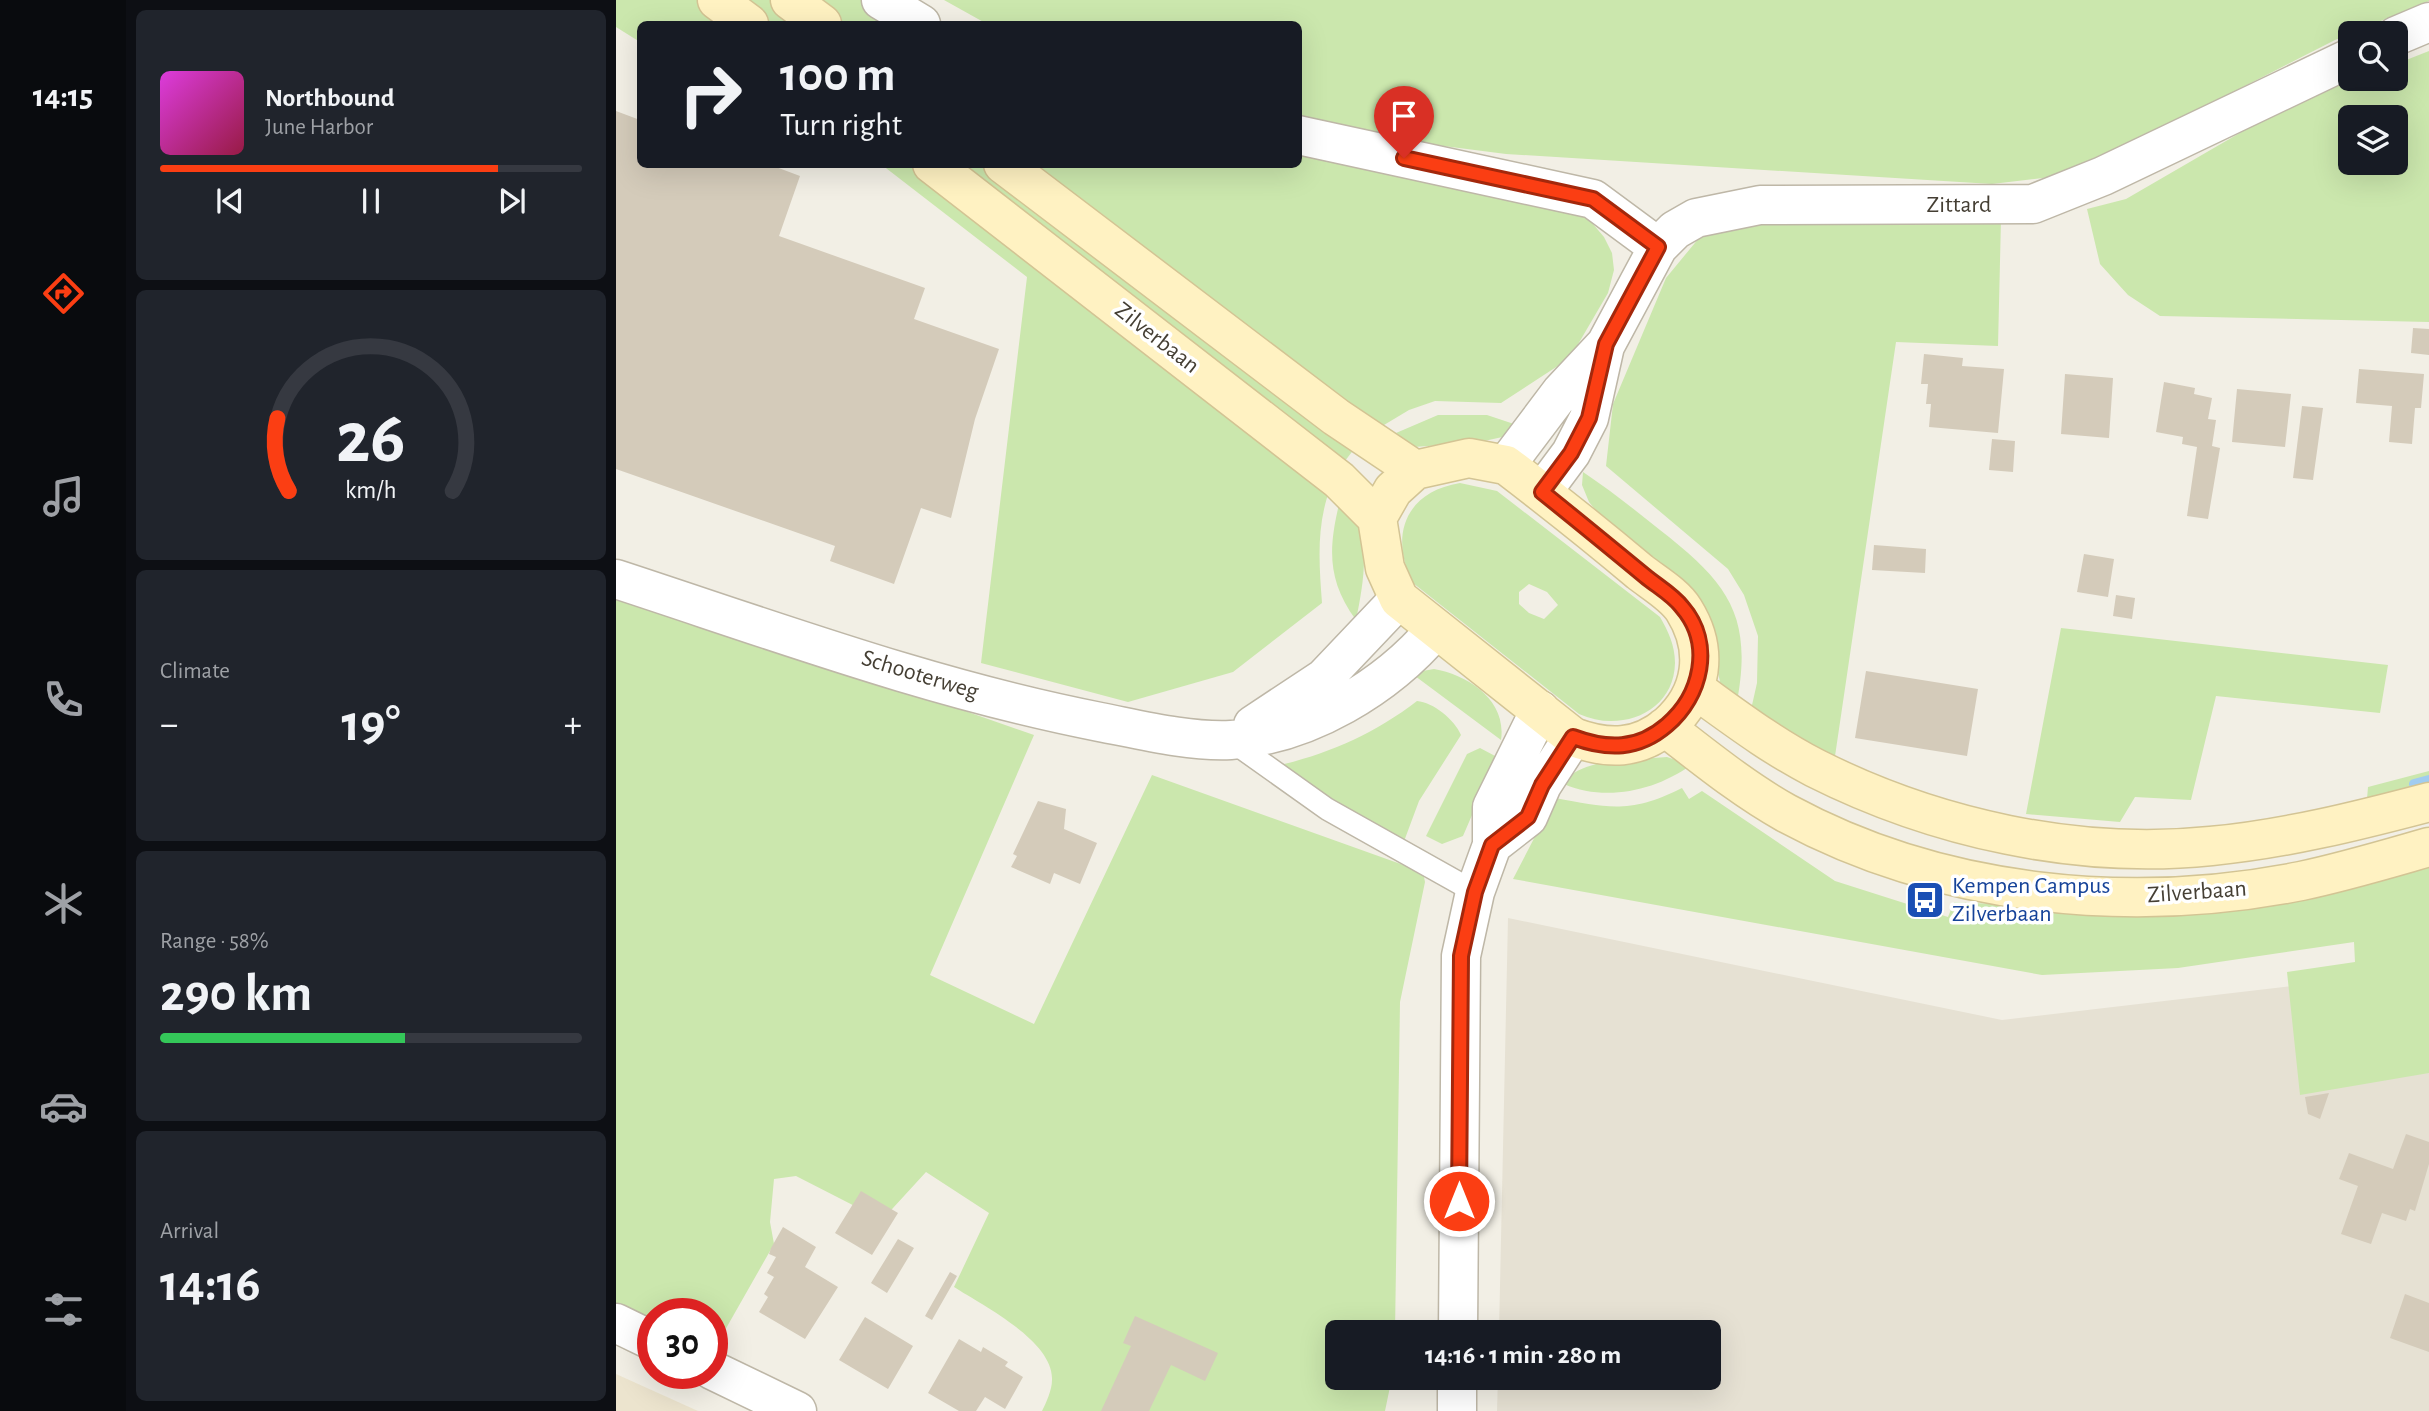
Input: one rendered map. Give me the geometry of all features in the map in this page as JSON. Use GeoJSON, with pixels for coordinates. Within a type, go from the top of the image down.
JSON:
{"type":"FeatureCollection","features":[{"type":"Feature","properties":{"kind":"main road"},"geometry":{"type":"LineString","coordinates":[[717,0],[745,21]]}},
{"type":"Feature","properties":{"kind":"main road"},"geometry":{"type":"LineString","coordinates":[[790,0],[817,21]]}},
{"type":"Feature","properties":{"kind":"main road","name":"Zilverbaan"},"geometry":{"type":"LineString","coordinates":[[937,168],[1339,480],[1377,518]]}},
{"type":"Feature","properties":{"kind":"main road","name":"Zilverbaan"},"geometry":{"type":"LineString","coordinates":[[1008,168],[1336,417],[1415,470]]}},
{"type":"Feature","properties":{"kind":"main road"},"geometry":{"type":"LineString","coordinates":[[1469,458],[1506,465],[1683,607],[1700,647],[1700,668],[1695,690],[1683,710],[1665,727],[1644,740],[1622,748],[1598,746],[1573,737],[1399,599],[1385,568],[1377,518],[1393,490],[1415,470],[1469,458]]}},
{"type":"Feature","properties":{"kind":"main road","name":"Zilverbaan"},"geometry":{"type":"LineString","coordinates":[[1695,690],[1773,744],[1861,788],[1955,823],[2063,843],[2208,846],[2337,827],[2429,802]]}},
{"type":"Feature","properties":{"kind":"main road","name":"Zilverbaan"},"geometry":{"type":"LineString","coordinates":[[1665,727],[1745,787],[1821,830],[1936,872],[1994,884],[2058,894],[2201,895],[2303,880],[2429,847]]}},
{"type":"Feature","properties":{"kind":"street"},"geometry":{"type":"LineString","coordinates":[[881,0],[916,21]]}},
{"type":"Feature","properties":{"kind":"street"},"geometry":{"type":"LineString","coordinates":[[2408,31],[2429,22]]}},
{"type":"Feature","properties":{"kind":"street","name":"Zittard"},"geometry":{"type":"LineString","coordinates":[[1506,465],[1561,392],[1606,344],[1658,247],[1675,230],[1696,218],[1760,205],[2033,204],[2104,176],[2338,64]]}},
{"type":"Feature","properties":{"kind":"street"},"geometry":{"type":"LineString","coordinates":[[1302,136],[1593,199],[1658,247]]}},
{"type":"Feature","properties":{"kind":"street","name":"Zittard"},"geometry":{"type":"LineString","coordinates":[[1542,492],[1571,453],[1589,418],[1606,344]]}},
{"type":"Feature","properties":{"kind":"street","name":"Schooterweg"},"geometry":{"type":"LineString","coordinates":[[616,579],[857,656],[1050,712],[1135,729],[1230,740],[1288,729],[1339,706],[1394,670],[1436,629]]}},
{"type":"Feature","properties":{"kind":"street"},"geometry":{"type":"LineString","coordinates":[[1230,740],[1324,678],[1399,599]]}},
{"type":"Feature","properties":{"kind":"street"},"geometry":{"type":"LineString","coordinates":[[1458,1320],[1461,956],[1475,892],[1492,845],[1492,807],[1540,710]]}},
{"type":"Feature","properties":{"kind":"street"},"geometry":{"type":"LineString","coordinates":[[1492,845],[1528,817],[1542,785],[1573,737]]}},
{"type":"Feature","properties":{"kind":"street"},"geometry":{"type":"LineString","coordinates":[[616,1323],[637,1333]]}},
{"type":"Feature","properties":{"kind":"street"},"geometry":{"type":"LineString","coordinates":[[728,1378],[797,1411]]}},
{"type":"Feature","properties":{"kind":"street"},"geometry":{"type":"LineString","coordinates":[[1457,1390],[1457,1411]]}},
{"type":"Feature","properties":{"kind":"lane"},"geometry":{"type":"LineString","coordinates":[[1230,740],[1327,809],[1475,892]]}},
{"type":"Feature","properties":{"kind":"shaded area"},"geometry":{"type":"Polygon","coordinates":[[[1508,918],[2002,1020],[2351,979],[2429,938],[2429,1411],[1497,1411],[1498,1390],[1721,1390],[1721,1320],[1499,1320],[1508,918]]]}},
{"type":"Feature","properties":{"kind":"shaded area"},"geometry":{"type":"Polygon","coordinates":[[[616,1374],[637,1383],[637,1389],[649,1389],[698,1411],[616,1411],[616,1374]]]}},
{"type":"Feature","properties":{"kind":"green space"},"geometry":{"type":"Polygon","coordinates":[[[616,0],[702,0],[731,21],[637,21],[637,40],[616,27],[616,0]]]}},
{"type":"Feature","properties":{"kind":"green space"},"geometry":{"type":"Polygon","coordinates":[[[734,0],[771,0],[799,21],[762,21],[734,0]]]}},
{"type":"Feature","properties":{"kind":"green space"},"geometry":{"type":"Polygon","coordinates":[[[806,0],[867,0],[900,21],[833,21],[806,0]]]}},
{"type":"Feature","properties":{"kind":"green space"},"geometry":{"type":"Polygon","coordinates":[[[944,0],[2429,0],[2381,21],[2338,21],[2338,39],[2082,169],[2043,178],[1992,184],[1506,154],[1420,143],[1302,119],[1302,21],[982,21],[944,0]]]}},
{"type":"Feature","properties":{"kind":"green space"},"geometry":{"type":"Polygon","coordinates":[[[2429,51],[2429,322],[2160,316],[2128,295],[2100,264],[2087,209],[2126,199],[2257,123],[2338,86],[2338,91],[2408,91],[2408,59],[2429,51]]]}},
{"type":"Feature","properties":{"kind":"green space"},"geometry":{"type":"Polygon","coordinates":[[[1302,149],[1587,217],[1604,237],[1612,253],[1614,270],[1608,293],[1570,358],[1501,403],[1435,401],[1409,410],[1374,431],[1102,214],[1033,168],[1302,168],[1302,149]]]}},
{"type":"Feature","properties":{"kind":"green space"},"geometry":{"type":"Polygon","coordinates":[[[886,168],[922,168],[1331,486],[1321,529],[1322,603],[1233,672],[1128,702],[981,663],[1027,277],[886,168]]]}},
{"type":"Feature","properties":{"kind":"green space"},"geometry":{"type":"Polygon","coordinates":[[[951,168],[989,168],[1355,448],[1341,466],[951,168]]]}},
{"type":"Feature","properties":{"kind":"green space"},"geometry":{"type":"Polygon","coordinates":[[[1752,210],[2001,219],[1998,346],[1896,342],[1834,763],[1750,714],[1757,683],[1758,636],[1744,595],[1728,569],[1606,466],[1613,404],[1666,278],[1699,238],[1752,210]]]}},
{"type":"Feature","properties":{"kind":"green space"},"geometry":{"type":"Polygon","coordinates":[[[1438,415],[1487,415],[1517,425],[1507,436],[1475,443],[1413,447],[1389,436],[1438,415]]]}},
{"type":"Feature","properties":{"kind":"green space"},"geometry":{"type":"Polygon","coordinates":[[[1583,472],[1684,549],[1719,586],[1731,605],[1738,625],[1741,675],[1736,707],[1721,686],[1714,655],[1589,502],[1582,485],[1583,472]]]}},
{"type":"Feature","properties":{"kind":"green space"},"geometry":{"type":"Polygon","coordinates":[[[1460,483],[1497,491],[1660,617],[1674,650],[1675,663],[1672,680],[1665,695],[1655,706],[1642,714],[1611,721],[1579,714],[1413,583],[1402,549],[1407,519],[1415,506],[1441,488],[1460,483]],[[1529,584],[1519,592],[1519,604],[1529,613],[1544,619],[1558,605],[1547,592],[1529,584]]]}},
{"type":"Feature","properties":{"kind":"green space"},"geometry":{"type":"Polygon","coordinates":[[[1341,496],[1358,521],[1364,548],[1356,620],[1339,590],[1332,560],[1334,530],[1341,496]]]}},
{"type":"Feature","properties":{"kind":"green space"},"geometry":{"type":"Polygon","coordinates":[[[616,589],[1034,735],[930,975],[1034,1024],[1152,775],[1423,872],[1425,882],[1400,1002],[1395,1320],[1325,1320],[1325,1390],[1389,1390],[1385,1411],[1042,1411],[1052,1380],[1050,1366],[1041,1352],[1029,1338],[998,1314],[954,1287],[989,1213],[926,1172],[882,1220],[796,1176],[774,1179],[770,1222],[774,1244],[728,1325],[728,1298],[637,1298],[637,1315],[616,1304],[616,589]]]}},
{"type":"Feature","properties":{"kind":"green space"},"geometry":{"type":"Polygon","coordinates":[[[2061,628],[2388,665],[2380,713],[2216,696],[2191,800],[2135,797],[2120,822],[2026,814],[2061,628]]]}},
{"type":"Feature","properties":{"kind":"green space"},"geometry":{"type":"Polygon","coordinates":[[[1434,669],[1460,677],[1482,692],[1498,713],[1501,740],[1411,673],[1434,669]]]}},
{"type":"Feature","properties":{"kind":"green space"},"geometry":{"type":"Polygon","coordinates":[[[1417,701],[1443,713],[1461,735],[1419,801],[1403,844],[1257,770],[1300,760],[1341,745],[1380,726],[1417,701]]]}},
{"type":"Feature","properties":{"kind":"green space"},"geometry":{"type":"Polygon","coordinates":[[[1480,748],[1497,757],[1463,836],[1442,844],[1426,836],[1467,754],[1480,748]]]}},
{"type":"Feature","properties":{"kind":"green space"},"geometry":{"type":"Polygon","coordinates":[[[1667,757],[1691,765],[1662,781],[1629,791],[1596,792],[1564,784],[1571,775],[1595,764],[1667,757]]]}},
{"type":"Feature","properties":{"kind":"green space"},"geometry":{"type":"Polygon","coordinates":[[[2429,771],[2429,793],[2366,811],[2368,787],[2429,771]]]}},
{"type":"Feature","properties":{"kind":"green space"},"geometry":{"type":"Polygon","coordinates":[[[1682,788],[1689,799],[1702,791],[1835,881],[1948,917],[1954,902],[2076,908],[2429,856],[2429,1073],[2300,1095],[2287,972],[2355,962],[2354,942],[2178,968],[2042,975],[1513,879],[1555,798],[1605,806],[1633,805],[1682,788]]]}},
{"type":"Feature","properties":{"kind":"building"},"geometry":{"type":"Polygon","coordinates":[[[616,111],[637,119],[637,168],[779,168],[800,176],[779,236],[925,288],[914,319],[999,349],[975,419],[951,518],[921,508],[894,584],[830,561],[835,546],[616,469],[616,111]]]}},
{"type":"Feature","properties":{"kind":"building"},"geometry":{"type":"Polygon","coordinates":[[[2413,328],[2429,329],[2429,355],[2411,353],[2413,328]]]}},
{"type":"Feature","properties":{"kind":"building"},"geometry":{"type":"Polygon","coordinates":[[[1924,354],[1963,358],[1962,366],[2004,369],[1998,433],[1929,427],[1931,404],[1926,404],[1928,384],[1921,384],[1924,354]]]}},
{"type":"Feature","properties":{"kind":"building"},"geometry":{"type":"Polygon","coordinates":[[[2359,369],[2424,374],[2421,408],[2415,408],[2412,444],[2389,442],[2392,406],[2356,403],[2359,369]]]}},
{"type":"Feature","properties":{"kind":"building"},"geometry":{"type":"Polygon","coordinates":[[[2065,374],[2113,378],[2109,438],[2061,434],[2065,374]]]}},
{"type":"Feature","properties":{"kind":"building"},"geometry":{"type":"Polygon","coordinates":[[[2164,382],[2195,388],[2194,394],[2212,398],[2208,419],[2216,420],[2212,446],[2220,448],[2208,519],[2187,516],[2197,447],[2182,444],[2183,437],[2156,432],[2164,382]]]}},
{"type":"Feature","properties":{"kind":"building"},"geometry":{"type":"Polygon","coordinates":[[[2237,389],[2291,394],[2285,447],[2232,442],[2237,389]]]}},
{"type":"Feature","properties":{"kind":"building"},"geometry":{"type":"Polygon","coordinates":[[[2302,406],[2323,408],[2313,480],[2293,478],[2302,406]]]}},
{"type":"Feature","properties":{"kind":"building"},"geometry":{"type":"Polygon","coordinates":[[[1992,439],[2015,441],[2013,472],[1989,470],[1992,439]]]}},
{"type":"Feature","properties":{"kind":"building"},"geometry":{"type":"Polygon","coordinates":[[[1874,545],[1926,549],[1925,573],[1872,570],[1874,545]]]}},
{"type":"Feature","properties":{"kind":"building"},"geometry":{"type":"Polygon","coordinates":[[[2084,554],[2114,559],[2108,597],[2077,592],[2084,554]]]}},
{"type":"Feature","properties":{"kind":"building"},"geometry":{"type":"Polygon","coordinates":[[[2116,595],[2135,598],[2132,619],[2113,616],[2116,595]]]}},
{"type":"Feature","properties":{"kind":"building"},"geometry":{"type":"Polygon","coordinates":[[[1866,671],[1978,689],[1967,756],[1855,738],[1866,671]]]}},
{"type":"Feature","properties":{"kind":"building"},"geometry":{"type":"Polygon","coordinates":[[[1038,801],[1066,809],[1064,829],[1097,843],[1080,884],[1054,873],[1050,884],[1011,867],[1017,856],[1013,854],[1038,801]]]}},
{"type":"Feature","properties":{"kind":"building"},"geometry":{"type":"Polygon","coordinates":[[[2329,1093],[2320,1119],[2308,1114],[2305,1097],[2329,1093]]]}},
{"type":"Feature","properties":{"kind":"building"},"geometry":{"type":"Polygon","coordinates":[[[2406,1134],[2429,1142],[2429,1164],[2415,1211],[2410,1209],[2406,1221],[2382,1213],[2371,1244],[2341,1234],[2358,1186],[2339,1179],[2349,1153],[2393,1169],[2406,1134]]]}},
{"type":"Feature","properties":{"kind":"building"},"geometry":{"type":"Polygon","coordinates":[[[861,1191],[898,1213],[872,1255],[835,1233],[861,1191]]]}},
{"type":"Feature","properties":{"kind":"building"},"geometry":{"type":"Polygon","coordinates":[[[783,1227],[816,1247],[805,1267],[838,1287],[805,1339],[759,1312],[768,1297],[764,1294],[774,1277],[767,1273],[776,1257],[769,1254],[783,1227]]]}},
{"type":"Feature","properties":{"kind":"building"},"geometry":{"type":"Polygon","coordinates":[[[898,1239],[914,1248],[887,1293],[871,1283],[898,1239]]]}},
{"type":"Feature","properties":{"kind":"building"},"geometry":{"type":"Polygon","coordinates":[[[950,1272],[957,1276],[932,1320],[925,1316],[950,1272]]]}},
{"type":"Feature","properties":{"kind":"building"},"geometry":{"type":"Polygon","coordinates":[[[2405,1294],[2429,1303],[2429,1352],[2390,1338],[2405,1294]]]}},
{"type":"Feature","properties":{"kind":"building"},"geometry":{"type":"Polygon","coordinates":[[[1135,1316],[1218,1353],[1205,1381],[1171,1365],[1149,1411],[1101,1411],[1131,1346],[1123,1343],[1135,1316]]]}},
{"type":"Feature","properties":{"kind":"building"},"geometry":{"type":"Polygon","coordinates":[[[865,1317],[913,1346],[888,1389],[839,1360],[865,1317]]]}},
{"type":"Feature","properties":{"kind":"building"},"geometry":{"type":"Polygon","coordinates":[[[959,1339],[981,1352],[983,1347],[1008,1362],[1005,1366],[1023,1377],[1005,1409],[985,1397],[976,1411],[959,1411],[928,1393],[959,1339]]]}},
{"type":"Feature","properties":{"kind":"waterway"},"geometry":{"type":"LineString","coordinates":[[2414,784],[2429,780]]}},
{"type":"Feature","properties":{"kind":"place","name":"Kempen Campus Zilverbaan"},"geometry":{"type":"Point","coordinates":[1925,900]}},
{"type":"Feature","properties":{"kind":"route"},"geometry":{"type":"LineString","coordinates":[[1404,158],[1593,199],[1658,247],[1606,344],[1589,418],[1571,453],[1542,492],[1683,607],[1700,647],[1700,668],[1695,690],[1683,710],[1665,727],[1644,740],[1622,748],[1598,746],[1573,737],[1542,785],[1528,817],[1492,845],[1475,892],[1461,956],[1459,1201]]}}]}
